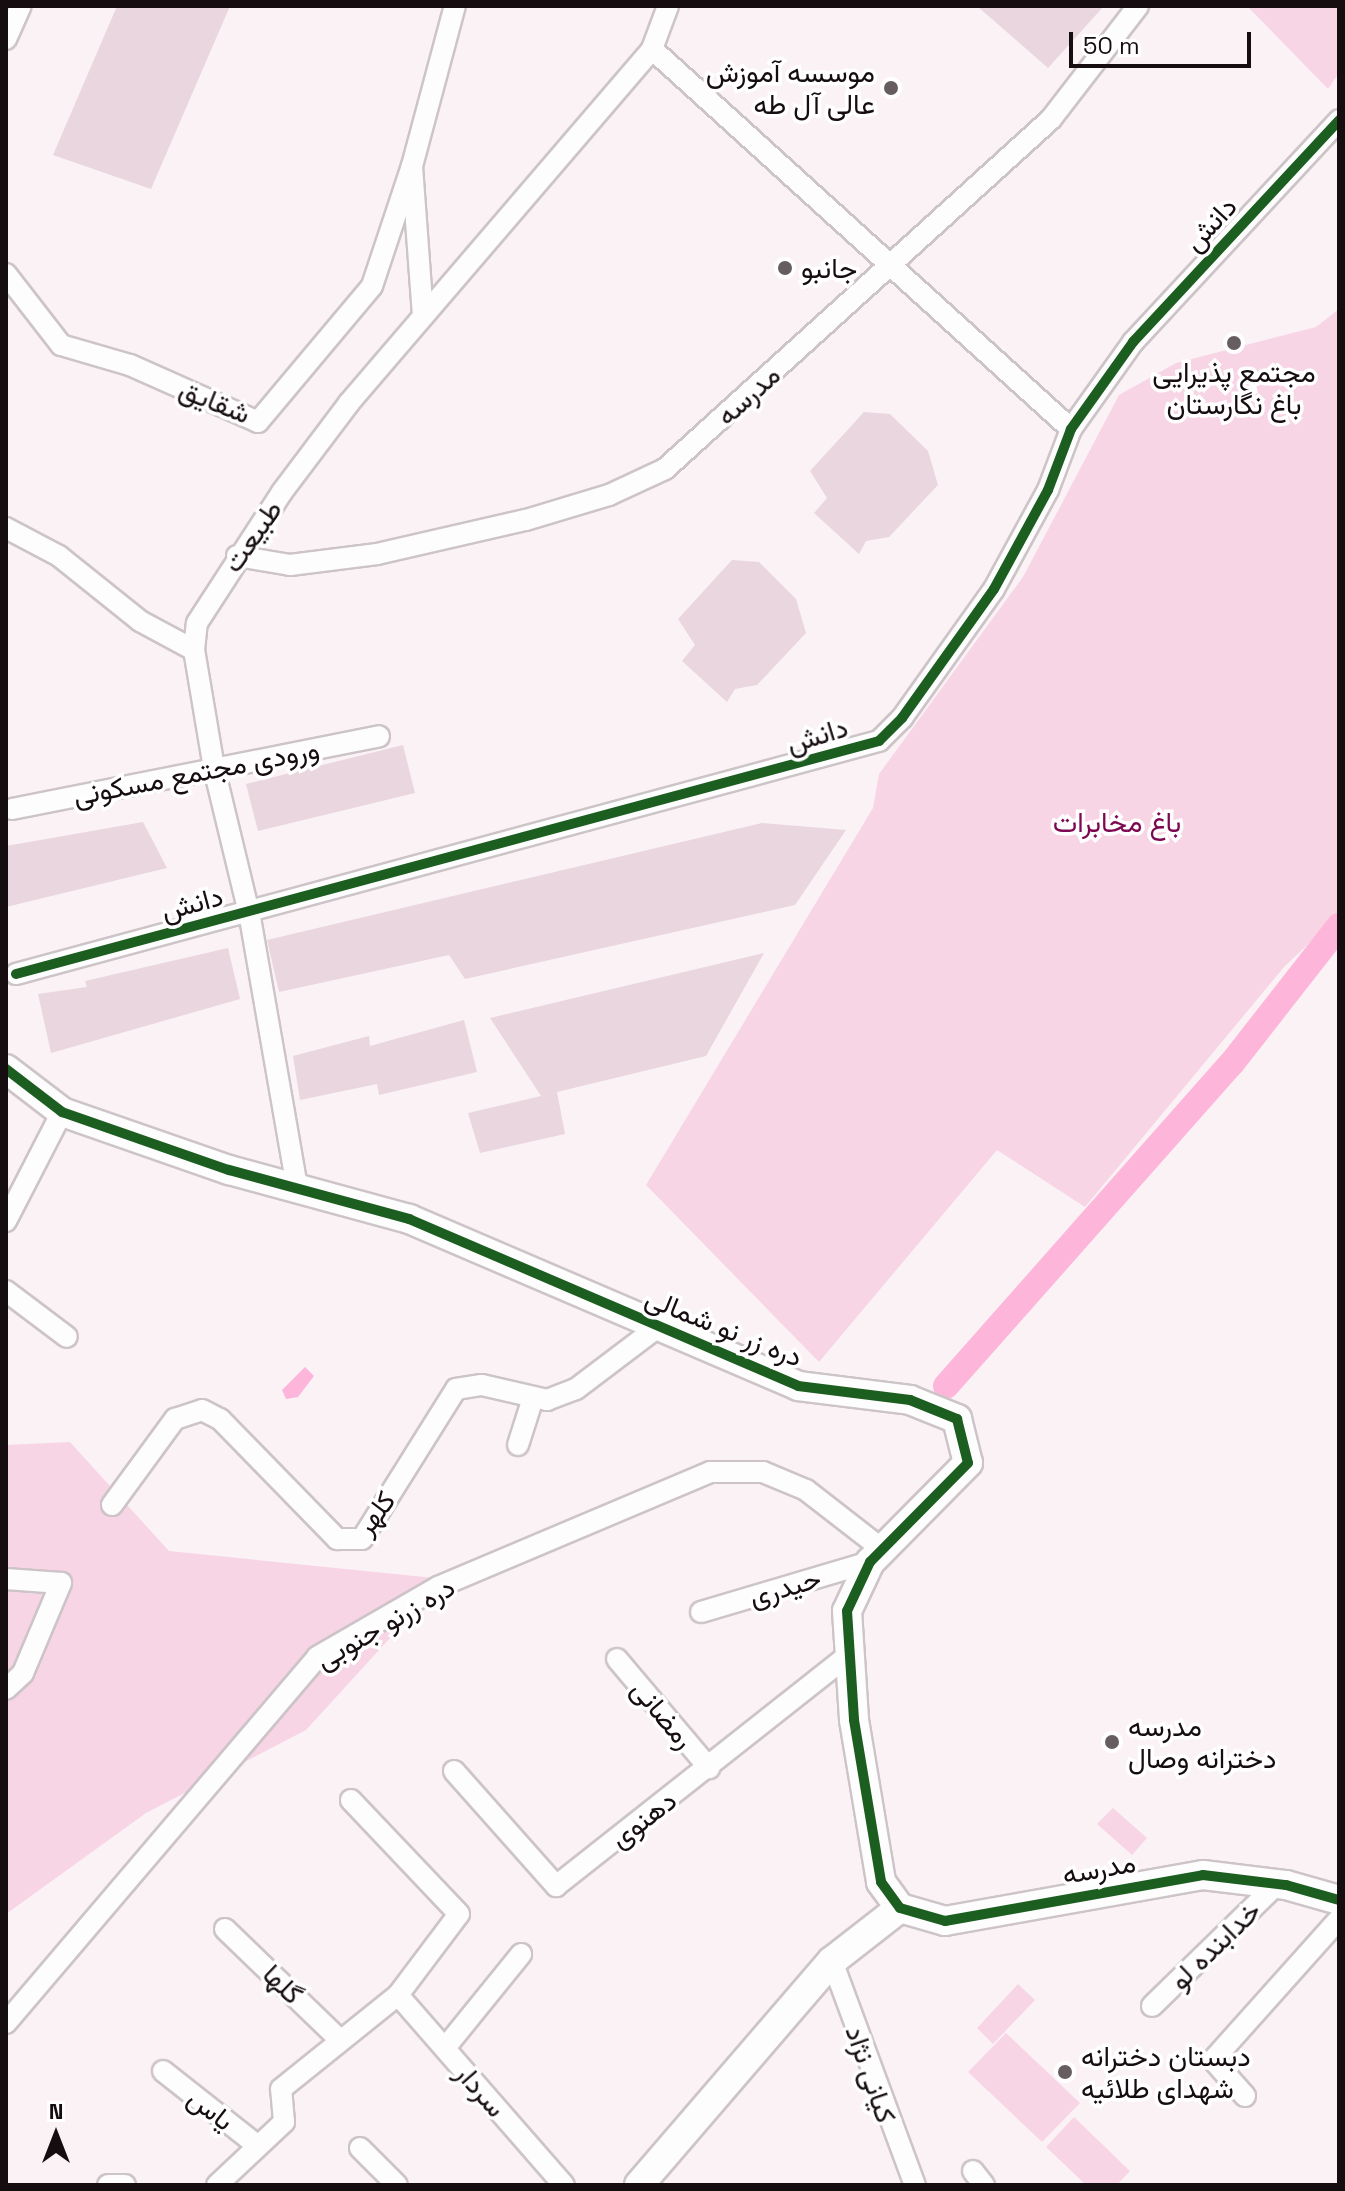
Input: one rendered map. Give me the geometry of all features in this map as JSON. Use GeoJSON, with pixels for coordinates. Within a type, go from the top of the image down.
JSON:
{"type":"FeatureCollection","features":[{"type":"Feature","properties":{"kind":"street"},"geometry":{"type":"LineString","coordinates":[[6,39],[21,6]]}},
{"type":"Feature","properties":{"kind":"street","name":"شقایق"},"geometry":{"type":"LineString","coordinates":[[6,274],[61,345],[130,365],[258,422],[372,286],[412,166],[455,6]]}},
{"type":"Feature","properties":{"kind":"street","name":"طبیعت"},"geometry":{"type":"LineString","coordinates":[[297,1187],[249,913],[214,768],[194,650],[206,601],[349,403],[652,49],[668,6]]}},
{"type":"Feature","properties":{"kind":"street","name":"مدرسه"},"geometry":{"type":"LineString","coordinates":[[237,556],[290,565],[377,554],[609,495],[665,469],[1051,119],[1138,6]]}},
{"type":"Feature","properties":{"kind":"street"},"geometry":{"type":"LineString","coordinates":[[652,49],[1071,429]]}},
{"type":"Feature","properties":{"kind":"street","name":"دانش"},"geometry":{"type":"LineString","coordinates":[[16,974],[879,741],[902,718],[994,589],[1048,490],[1071,429],[1133,342],[1339,120]]}},
{"type":"Feature","properties":{"kind":"street","name":"شقایق"},"geometry":{"type":"LineString","coordinates":[[412,166],[423,316]]}},
{"type":"Feature","properties":{"kind":"street"},"geometry":{"type":"LineString","coordinates":[[6,528],[59,556],[140,621],[194,650]]}},
{"type":"Feature","properties":{"kind":"street","name":"ورودی مجتمع مسکونی"},"geometry":{"type":"LineString","coordinates":[[12,809],[379,736]]}},
{"type":"Feature","properties":{"kind":"street","name":"دره زر نو شمالی"},"geometry":{"type":"LineString","coordinates":[[6,1069],[62,1112],[140,1142],[409,1219],[798,1386],[910,1400],[957,1419],[968,1463],[876,1556],[847,1611],[854,1720],[881,1882],[900,1908]]}},
{"type":"Feature","properties":{"kind":"street"},"geometry":{"type":"LineString","coordinates":[[6,1221],[62,1112]]}},
{"type":"Feature","properties":{"kind":"street"},"geometry":{"type":"LineString","coordinates":[[6,1291],[67,1337]]}},
{"type":"Feature","properties":{"kind":"street","name":"کلهر"},"geometry":{"type":"LineString","coordinates":[[112,1505],[175,1419],[202,1410],[220,1419],[337,1539],[362,1539],[456,1389],[482,1385],[533,1398],[576,1389],[658,1327]]}},
{"type":"Feature","properties":{"kind":"street"},"geometry":{"type":"LineString","coordinates":[[518,1445],[533,1398]]}},
{"type":"Feature","properties":{"kind":"street","name":"دره زرنو جنوبی"},"geometry":{"type":"LineString","coordinates":[[6,2023],[317,1657],[438,1587],[710,1472],[763,1472],[806,1490],[876,1556]]}},
{"type":"Feature","properties":{"kind":"street","name":"حیدری"},"geometry":{"type":"LineString","coordinates":[[701,1612],[876,1556]]}},
{"type":"Feature","properties":{"kind":"street"},"geometry":{"type":"LineString","coordinates":[[6,1579],[61,1583],[23,1673],[6,1689]]}},
{"type":"Feature","properties":{"kind":"street","name":"دهنوی"},"geometry":{"type":"LineString","coordinates":[[454,1771],[556,1886],[850,1654]]}},
{"type":"Feature","properties":{"kind":"street","name":"رمضانی"},"geometry":{"type":"LineString","coordinates":[[617,1659],[709,1768]]}},
{"type":"Feature","properties":{"kind":"street"},"geometry":{"type":"LineString","coordinates":[[217,2185],[284,2122],[281,2089],[398,1995],[459,1914],[351,1800]]}},
{"type":"Feature","properties":{"kind":"street","name":"مدرسه"},"geometry":{"type":"LineString","coordinates":[[900,1908],[945,1921],[1203,1875],[1277,1884],[1339,1900]]}},
{"type":"Feature","properties":{"kind":"street","name":"خدابنده لو"},"geometry":{"type":"LineString","coordinates":[[1152,2006],[1277,1884]]}},
{"type":"Feature","properties":{"kind":"street"},"geometry":{"type":"LineString","coordinates":[[639,2185],[832,1961],[900,1908]]}},
{"type":"Feature","properties":{"kind":"street"},"geometry":{"type":"LineString","coordinates":[[1245,2096],[1213,2060],[1339,1919]]}},
{"type":"Feature","properties":{"kind":"street","name":"گلها"},"geometry":{"type":"LineString","coordinates":[[225,1929],[340,2040]]}},
{"type":"Feature","properties":{"kind":"street"},"geometry":{"type":"LineString","coordinates":[[445,2048],[521,1954]]}},
{"type":"Feature","properties":{"kind":"street","name":"کیانی نژاد"},"geometry":{"type":"LineString","coordinates":[[832,1961],[915,2185]]}},
{"type":"Feature","properties":{"kind":"street","name":"سردار"},"geometry":{"type":"LineString","coordinates":[[398,1995],[564,2185]]}},
{"type":"Feature","properties":{"kind":"street","name":"یاس"},"geometry":{"type":"LineString","coordinates":[[163,2071],[258,2146]]}},
{"type":"Feature","properties":{"kind":"street"},"geometry":{"type":"LineString","coordinates":[[360,2148],[397,2185]]}},
{"type":"Feature","properties":{"kind":"street"},"geometry":{"type":"LineString","coordinates":[[108,2185],[125,2185]]}},
{"type":"Feature","properties":{"kind":"green space"},"geometry":{"type":"Polygon","coordinates":[[[1247,6],[1339,6],[1339,73],[1328,89],[1247,6]]]}},
{"type":"Feature","properties":{"kind":"green space","name":"باغ مخابرات"},"geometry":{"type":"Polygon","coordinates":[[[1339,309],[1339,915],[1284,967],[1085,1207],[997,1150],[819,1362],[646,1185],[873,808],[879,774],[1023,577],[1119,395],[1176,363],[1316,327],[1339,309]]]}},
{"type":"Feature","properties":{"kind":"green space"},"geometry":{"type":"Polygon","coordinates":[[[70,1442],[169,1551],[444,1579],[306,1730],[146,1813],[6,1914],[6,1445],[70,1442]]]}},
{"type":"Feature","properties":{"kind":"green space"},"geometry":{"type":"Polygon","coordinates":[[[1113,1808],[1147,1838],[1132,1855],[1097,1824],[1113,1808]]]}},
{"type":"Feature","properties":{"kind":"green space"},"geometry":{"type":"Polygon","coordinates":[[[1018,1984],[1035,2000],[993,2044],[977,2028],[1018,1984]]]}},
{"type":"Feature","properties":{"kind":"green space"},"geometry":{"type":"Polygon","coordinates":[[[1006,2033],[1080,2103],[1042,2142],[968,2072],[1006,2033]]]}},
{"type":"Feature","properties":{"kind":"green space"},"geometry":{"type":"Polygon","coordinates":[[[1074,2117],[1130,2171],[1117,2185],[1086,2185],[1046,2147],[1074,2117]]]}},
{"type":"Feature","properties":{"kind":"shaded area"},"geometry":{"type":"Polygon","coordinates":[[[305,1367],[314,1376],[298,1397],[286,1399],[282,1390],[305,1367]]]}},
{"type":"Feature","properties":{"kind":"building"},"geometry":{"type":"Polygon","coordinates":[[[117,6],[230,6],[151,189],[53,155],[117,6]]]}},
{"type":"Feature","properties":{"kind":"building"},"geometry":{"type":"Polygon","coordinates":[[[977,6],[1104,6],[1048,68],[977,6]]]}},
{"type":"Feature","properties":{"kind":"building"},"geometry":{"type":"Polygon","coordinates":[[[864,412],[890,414],[928,451],[938,485],[889,537],[866,541],[859,554],[814,513],[827,498],[810,471],[864,412]]]}},
{"type":"Feature","properties":{"kind":"building"},"geometry":{"type":"Polygon","coordinates":[[[732,560],[759,562],[796,599],[806,633],[757,685],[735,689],[727,702],[682,661],[695,645],[678,619],[732,560]]]}},
{"type":"Feature","properties":{"kind":"building"},"geometry":{"type":"Polygon","coordinates":[[[403,745],[415,793],[258,831],[246,784],[403,745]]]}},
{"type":"Feature","properties":{"kind":"building"},"geometry":{"type":"Polygon","coordinates":[[[143,822],[167,868],[6,907],[6,846],[143,822]]]}},
{"type":"Feature","properties":{"kind":"building"},"geometry":{"type":"Polygon","coordinates":[[[762,823],[846,830],[795,905],[465,979],[449,955],[279,992],[267,940],[762,823]]]}},
{"type":"Feature","properties":{"kind":"building"},"geometry":{"type":"Polygon","coordinates":[[[228,948],[240,999],[51,1053],[38,994],[87,987],[85,981],[228,948]]]}},
{"type":"Feature","properties":{"kind":"building"},"geometry":{"type":"Polygon","coordinates":[[[764,953],[706,1056],[557,1092],[565,1134],[480,1153],[468,1113],[541,1096],[490,1018],[764,953]]]}},
{"type":"Feature","properties":{"kind":"building"},"geometry":{"type":"Polygon","coordinates":[[[464,1020],[477,1072],[379,1095],[377,1084],[300,1100],[293,1056],[369,1036],[370,1046],[464,1020]]]}},
{"type":"Feature","properties":{"kind":"waterway"},"geometry":{"type":"LineString","coordinates":[[946,1386],[1232,1063],[1339,926]]}},
{"type":"Feature","properties":{"kind":"cycle path"},"geometry":{"type":"LineString","coordinates":[[16,974],[879,741],[902,718],[994,589],[1048,490],[1071,429],[1133,342],[1339,120]]}},
{"type":"Feature","properties":{"kind":"cycle path"},"geometry":{"type":"LineString","coordinates":[[6,1069],[62,1112],[229,1170],[409,1219],[798,1386],[910,1400],[957,1419],[968,1463],[870,1562],[847,1611],[854,1720],[881,1882],[900,1908],[945,1921],[1203,1875],[1286,1885],[1339,1900]]}},
{"type":"Feature","properties":{"kind":"place","name":"موسسه آموزش عالی آل طه"},"geometry":{"type":"Point","coordinates":[891,88]}},
{"type":"Feature","properties":{"kind":"place","name":"جانبو"},"geometry":{"type":"Point","coordinates":[785,268]}},
{"type":"Feature","properties":{"kind":"place","name":"مجتمع پذیرایی باغ نگارستان"},"geometry":{"type":"Point","coordinates":[1234,343]}},
{"type":"Feature","properties":{"kind":"place","name":"مدرسه دخترانه وصال"},"geometry":{"type":"Point","coordinates":[1112,1742]}},
{"type":"Feature","properties":{"kind":"place","name":"دبستان دخترانه شهدای طلائیه"},"geometry":{"type":"Point","coordinates":[1065,2072]}}]}
